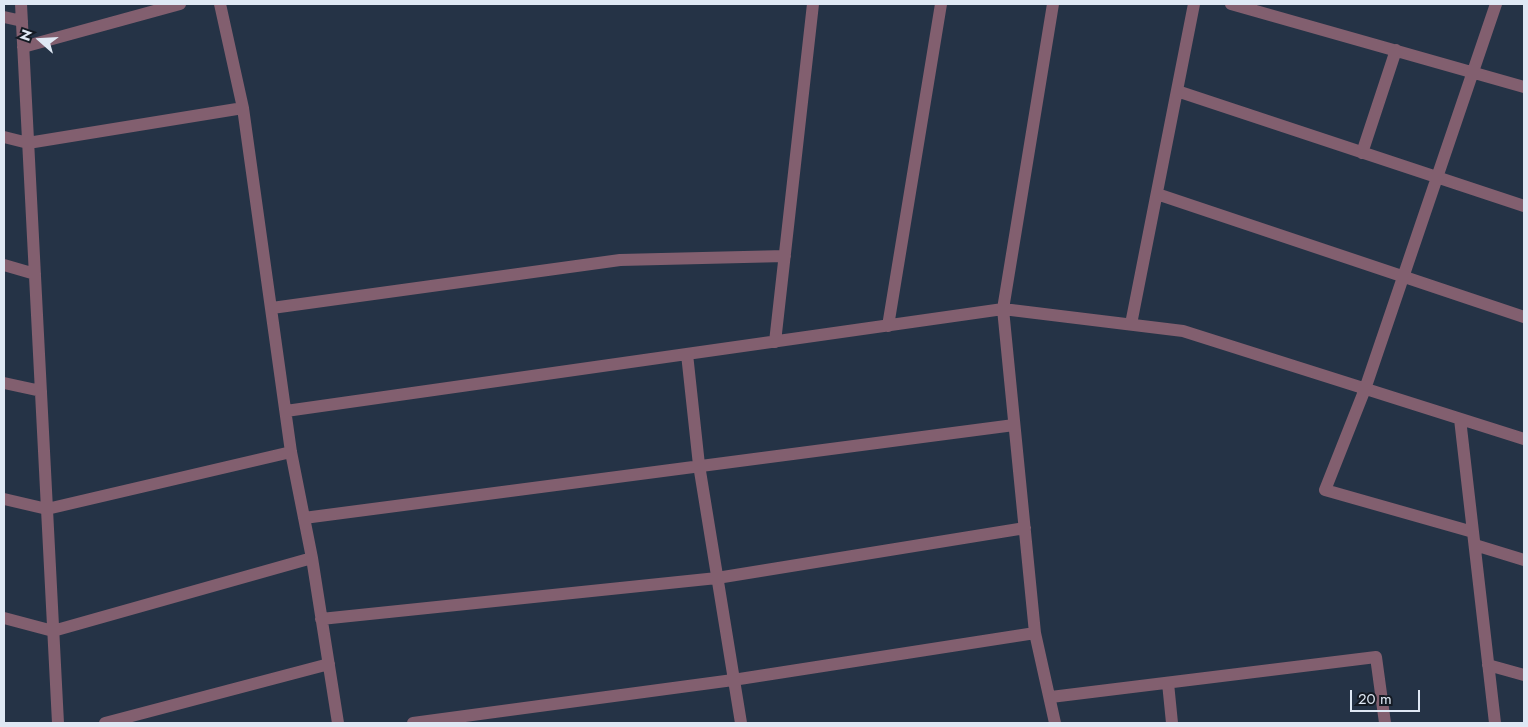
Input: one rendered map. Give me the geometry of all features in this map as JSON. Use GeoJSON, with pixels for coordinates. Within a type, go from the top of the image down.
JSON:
{"type":"FeatureCollection","features":[{"type":"Feature","properties":{"kind":"street"},"geometry":{"type":"LineString","coordinates":[[21,4],[58,723]]}},
{"type":"Feature","properties":{"kind":"street"},"geometry":{"type":"LineString","coordinates":[[24,47],[180,4]]}},
{"type":"Feature","properties":{"kind":"street"},"geometry":{"type":"LineString","coordinates":[[220,4],[243,108],[291,452],[312,558],[338,723]]}},
{"type":"Feature","properties":{"kind":"street"},"geometry":{"type":"LineString","coordinates":[[775,342],[813,4]]}},
{"type":"Feature","properties":{"kind":"street"},"geometry":{"type":"LineString","coordinates":[[888,326],[941,4]]}},
{"type":"Feature","properties":{"kind":"street"},"geometry":{"type":"LineString","coordinates":[[1053,4],[1003,309],[1036,633],[1055,723]]}},
{"type":"Feature","properties":{"kind":"street"},"geometry":{"type":"LineString","coordinates":[[1131,324],[1194,4]]}},
{"type":"Feature","properties":{"kind":"street"},"geometry":{"type":"LineString","coordinates":[[1231,4],[1524,87]]}},
{"type":"Feature","properties":{"kind":"street"},"geometry":{"type":"LineString","coordinates":[[1496,4],[1365,389],[1325,490],[1474,539],[1524,560]]}},
{"type":"Feature","properties":{"kind":"street"},"geometry":{"type":"LineString","coordinates":[[4,17],[22,21]]}},
{"type":"Feature","properties":{"kind":"street"},"geometry":{"type":"LineString","coordinates":[[1362,153],[1396,50]]}},
{"type":"Feature","properties":{"kind":"street"},"geometry":{"type":"LineString","coordinates":[[1177,91],[1524,206]]}},
{"type":"Feature","properties":{"kind":"street"},"geometry":{"type":"LineString","coordinates":[[4,137],[28,143],[243,108]]}},
{"type":"Feature","properties":{"kind":"street"},"geometry":{"type":"LineString","coordinates":[[1157,194],[1524,317]]}},
{"type":"Feature","properties":{"kind":"street"},"geometry":{"type":"LineString","coordinates":[[272,308],[620,260],[785,256]]}},
{"type":"Feature","properties":{"kind":"street"},"geometry":{"type":"LineString","coordinates":[[4,265],[35,274]]}},
{"type":"Feature","properties":{"kind":"street"},"geometry":{"type":"LineString","coordinates":[[286,411],[1003,309],[1183,331],[1524,439]]}},
{"type":"Feature","properties":{"kind":"street"},"geometry":{"type":"LineString","coordinates":[[687,354],[699,465],[741,723]]}},
{"type":"Feature","properties":{"kind":"street"},"geometry":{"type":"LineString","coordinates":[[4,382],[41,391]]}},
{"type":"Feature","properties":{"kind":"street"},"geometry":{"type":"LineString","coordinates":[[1460,419],[1495,723]]}},
{"type":"Feature","properties":{"kind":"street"},"geometry":{"type":"LineString","coordinates":[[304,518],[1014,425]]}},
{"type":"Feature","properties":{"kind":"street"},"geometry":{"type":"LineString","coordinates":[[4,499],[47,509],[291,452]]}},
{"type":"Feature","properties":{"kind":"street"},"geometry":{"type":"LineString","coordinates":[[321,619],[717,578],[1025,528]]}},
{"type":"Feature","properties":{"kind":"street"},"geometry":{"type":"LineString","coordinates":[[4,618],[53,630],[312,558]]}},
{"type":"Feature","properties":{"kind":"street"},"geometry":{"type":"LineString","coordinates":[[413,723],[733,680],[1036,633]]}},
{"type":"Feature","properties":{"kind":"street"},"geometry":{"type":"LineString","coordinates":[[1051,697],[1376,657],[1385,723]]}},
{"type":"Feature","properties":{"kind":"street"},"geometry":{"type":"LineString","coordinates":[[105,723],[329,664]]}},
{"type":"Feature","properties":{"kind":"street"},"geometry":{"type":"LineString","coordinates":[[1488,665],[1524,676]]}},
{"type":"Feature","properties":{"kind":"street"},"geometry":{"type":"LineString","coordinates":[[1168,683],[1172,723]]}}]}
